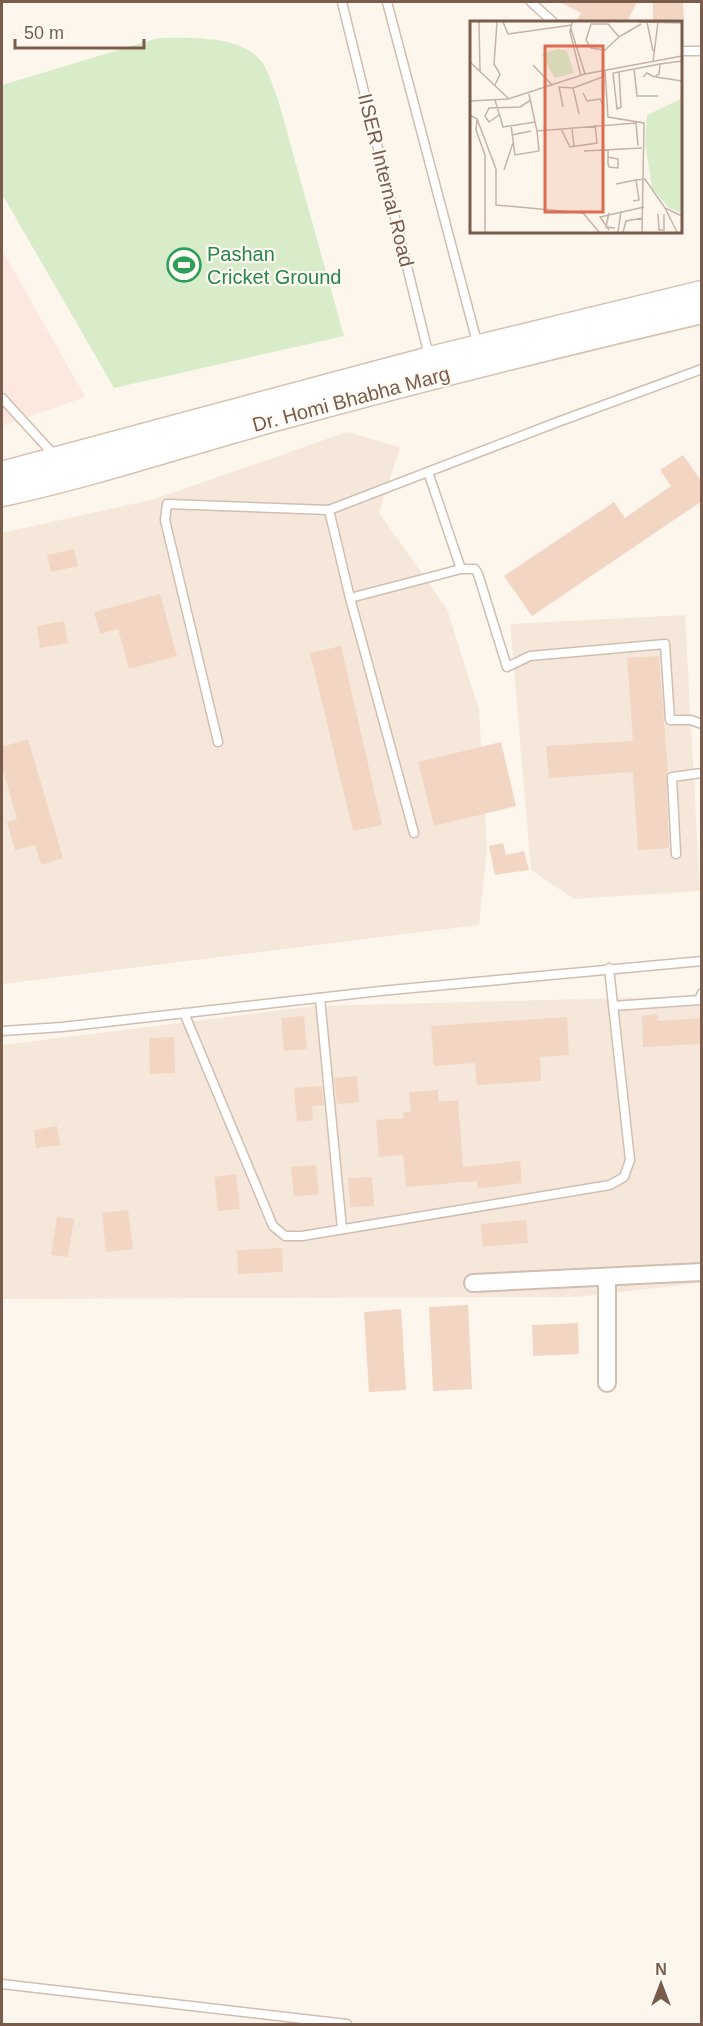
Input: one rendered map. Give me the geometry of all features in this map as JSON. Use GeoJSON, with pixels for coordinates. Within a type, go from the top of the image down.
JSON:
{"type":"FeatureCollection","features":[{"type":"Feature","properties":{"kind":"main road","name":"Dr. Homi Bhabha Marg"},"geometry":{"type":"LineString","coordinates":[[2,474],[432,368],[702,293]]}},
{"type":"Feature","properties":{"kind":"main road","name":"Dr. Homi Bhabha Marg"},"geometry":{"type":"LineString","coordinates":[[481,355],[702,311]]}},
{"type":"Feature","properties":{"kind":"main road","name":"Dr. Homi Bhabha Marg"},"geometry":{"type":"LineString","coordinates":[[2,494],[77,476],[432,368]]}},
{"type":"Feature","properties":{"kind":"street"},"geometry":{"type":"LineString","coordinates":[[474,1284],[702,1272]]}},
{"type":"Feature","properties":{"kind":"street"},"geometry":{"type":"LineString","coordinates":[[607,1277],[607,1383]]}},
{"type":"Feature","properties":{"kind":"lane","name":"IISER Internal Road"},"geometry":{"type":"LineString","coordinates":[[342,2],[432,368]]}},
{"type":"Feature","properties":{"kind":"lane"},"geometry":{"type":"LineString","coordinates":[[387,2],[481,355]]}},
{"type":"Feature","properties":{"kind":"lane"},"geometry":{"type":"LineString","coordinates":[[531,2],[553,21]]}},
{"type":"Feature","properties":{"kind":"lane"},"geometry":{"type":"LineString","coordinates":[[682,51],[702,51]]}},
{"type":"Feature","properties":{"kind":"lane"},"geometry":{"type":"LineString","coordinates":[[218,742],[165,520],[167,504],[329,510],[702,369]]}},
{"type":"Feature","properties":{"kind":"lane"},"geometry":{"type":"LineString","coordinates":[[2,398],[5,407],[77,476]]}},
{"type":"Feature","properties":{"kind":"lane"},"geometry":{"type":"LineString","coordinates":[[428,472],[461,569]]}},
{"type":"Feature","properties":{"kind":"lane"},"geometry":{"type":"LineString","coordinates":[[329,510],[350,598],[414,832]]}},
{"type":"Feature","properties":{"kind":"lane"},"geometry":{"type":"LineString","coordinates":[[350,598],[461,569],[475,569],[507,667],[530,656],[665,644],[670,720],[691,720],[702,724]]}},
{"type":"Feature","properties":{"kind":"lane"},"geometry":{"type":"LineString","coordinates":[[676,854],[672,777],[702,773]]}},
{"type":"Feature","properties":{"kind":"lane"},"geometry":{"type":"LineString","coordinates":[[2,1031],[609,968],[702,961]]}},
{"type":"Feature","properties":{"kind":"lane"},"geometry":{"type":"LineString","coordinates":[[184,1013],[273,1226],[282,1234],[290,1236],[610,1185],[624,1178],[630,1160],[609,968]]}},
{"type":"Feature","properties":{"kind":"lane"},"geometry":{"type":"LineString","coordinates":[[613,1006],[699,1000],[702,993]]}},
{"type":"Feature","properties":{"kind":"lane"},"geometry":{"type":"LineString","coordinates":[[320,998],[342,1229]]}},
{"type":"Feature","properties":{"kind":"lane"},"geometry":{"type":"LineString","coordinates":[[2,1984],[347,2025]]}},
{"type":"Feature","properties":{"kind":"shaded area"},"geometry":{"type":"Polygon","coordinates":[[[2,250],[85,397],[2,426],[2,250]]]}},
{"type":"Feature","properties":{"kind":"shaded area"},"geometry":{"type":"Polygon","coordinates":[[[347,432],[400,447],[379,513],[447,609],[479,710],[487,850],[479,925],[2,984],[2,533],[155,499],[347,432]]]}},
{"type":"Feature","properties":{"kind":"shaded area"},"geometry":{"type":"Polygon","coordinates":[[[685,615],[700,891],[574,899],[531,870],[510,624],[685,615]]]}},
{"type":"Feature","properties":{"kind":"shaded area"},"geometry":{"type":"Polygon","coordinates":[[[701,996],[701,1283],[576,1297],[2,1299],[2,1045],[314,1006],[701,996]]]}},
{"type":"Feature","properties":{"kind":"green space","name":"Pashan Cricket Ground"},"geometry":{"type":"Polygon","coordinates":[[[158,38],[200,38],[230,43],[255,55],[264,65],[277,96],[344,336],[114,388],[2,194],[2,85],[158,38]]]}},
{"type":"Feature","properties":{"kind":"building"},"geometry":{"type":"Polygon","coordinates":[[[560,2],[637,2],[628,21],[577,21],[581,13],[560,2]]]}},
{"type":"Feature","properties":{"kind":"building"},"geometry":{"type":"Polygon","coordinates":[[[653,2],[683,2],[684,19],[653,20],[653,2]]]}},
{"type":"Feature","properties":{"kind":"building"},"geometry":{"type":"Polygon","coordinates":[[[683,455],[702,482],[702,501],[532,616],[504,576],[614,502],[625,518],[671,486],[660,470],[683,455]]]}},
{"type":"Feature","properties":{"kind":"building"},"geometry":{"type":"Polygon","coordinates":[[[74,549],[78,566],[51,572],[47,555],[74,549]]]}},
{"type":"Feature","properties":{"kind":"building"},"geometry":{"type":"Polygon","coordinates":[[[160,594],[177,656],[129,669],[118,629],[100,634],[94,612],[160,594]]]}},
{"type":"Feature","properties":{"kind":"building"},"geometry":{"type":"Polygon","coordinates":[[[64,621],[68,643],[40,648],[37,626],[64,621]]]}},
{"type":"Feature","properties":{"kind":"building"},"geometry":{"type":"Polygon","coordinates":[[[341,646],[382,825],[353,831],[310,653],[341,646]]]}},
{"type":"Feature","properties":{"kind":"building"},"geometry":{"type":"Polygon","coordinates":[[[659,656],[668,772],[666,777],[669,848],[638,850],[633,772],[549,778],[546,746],[633,741],[627,658],[659,656]]]}},
{"type":"Feature","properties":{"kind":"building"},"geometry":{"type":"Polygon","coordinates":[[[28,739],[63,858],[41,865],[35,845],[15,850],[7,822],[17,819],[2,767],[2,747],[28,739]]]}},
{"type":"Feature","properties":{"kind":"building"},"geometry":{"type":"Polygon","coordinates":[[[501,742],[516,806],[434,826],[418,762],[501,742]]]}},
{"type":"Feature","properties":{"kind":"building"},"geometry":{"type":"Polygon","coordinates":[[[503,843],[506,855],[524,851],[529,870],[495,875],[489,846],[503,843]]]}},
{"type":"Feature","properties":{"kind":"building"},"geometry":{"type":"Polygon","coordinates":[[[657,1014],[658,1021],[702,1018],[702,1044],[643,1047],[642,1016],[657,1014]]]}},
{"type":"Feature","properties":{"kind":"building"},"geometry":{"type":"Polygon","coordinates":[[[304,1016],[307,1049],[284,1051],[281,1018],[304,1016]]]}},
{"type":"Feature","properties":{"kind":"building"},"geometry":{"type":"Polygon","coordinates":[[[567,1017],[569,1055],[540,1057],[541,1081],[477,1085],[475,1063],[434,1066],[431,1026],[567,1017]]]}},
{"type":"Feature","properties":{"kind":"building"},"geometry":{"type":"Polygon","coordinates":[[[174,1037],[175,1073],[150,1074],[149,1038],[174,1037]]]}},
{"type":"Feature","properties":{"kind":"building"},"geometry":{"type":"Polygon","coordinates":[[[357,1076],[359,1102],[337,1104],[334,1078],[357,1076]]]}},
{"type":"Feature","properties":{"kind":"building"},"geometry":{"type":"Polygon","coordinates":[[[322,1086],[324,1105],[312,1106],[313,1120],[297,1122],[294,1088],[322,1086]]]}},
{"type":"Feature","properties":{"kind":"building"},"geometry":{"type":"Polygon","coordinates":[[[438,1090],[439,1102],[458,1100],[463,1167],[520,1161],[522,1183],[477,1189],[477,1181],[406,1187],[403,1155],[379,1157],[376,1120],[404,1118],[403,1112],[411,1112],[409,1092],[438,1090]]]}},
{"type":"Feature","properties":{"kind":"building"},"geometry":{"type":"Polygon","coordinates":[[[57,1126],[60,1145],[36,1148],[34,1130],[57,1126]]]}},
{"type":"Feature","properties":{"kind":"building"},"geometry":{"type":"Polygon","coordinates":[[[316,1165],[319,1194],[294,1197],[291,1167],[316,1165]]]}},
{"type":"Feature","properties":{"kind":"building"},"geometry":{"type":"Polygon","coordinates":[[[236,1174],[240,1209],[218,1211],[214,1177],[236,1174]]]}},
{"type":"Feature","properties":{"kind":"building"},"geometry":{"type":"Polygon","coordinates":[[[372,1177],[374,1206],[350,1207],[348,1178],[372,1177]]]}},
{"type":"Feature","properties":{"kind":"building"},"geometry":{"type":"Polygon","coordinates":[[[128,1210],[133,1249],[106,1252],[102,1213],[128,1210]]]}},
{"type":"Feature","properties":{"kind":"building"},"geometry":{"type":"Polygon","coordinates":[[[57,1217],[74,1219],[68,1257],[51,1255],[57,1217]]]}},
{"type":"Feature","properties":{"kind":"building"},"geometry":{"type":"Polygon","coordinates":[[[526,1220],[528,1243],[483,1247],[481,1224],[526,1220]]]}},
{"type":"Feature","properties":{"kind":"building"},"geometry":{"type":"Polygon","coordinates":[[[282,1248],[283,1272],[238,1274],[237,1250],[282,1248]]]}},
{"type":"Feature","properties":{"kind":"building"},"geometry":{"type":"Polygon","coordinates":[[[468,1305],[472,1389],[433,1391],[429,1307],[468,1305]]]}},
{"type":"Feature","properties":{"kind":"building"},"geometry":{"type":"Polygon","coordinates":[[[401,1309],[406,1390],[369,1392],[364,1312],[401,1309]]]}},
{"type":"Feature","properties":{"kind":"building"},"geometry":{"type":"Polygon","coordinates":[[[578,1323],[579,1354],[533,1356],[532,1325],[578,1323]]]}},
{"type":"Feature","properties":{"kind":"place","name":"Pashan Cricket Ground"},"geometry":{"type":"Point","coordinates":[184,265]}}]}
